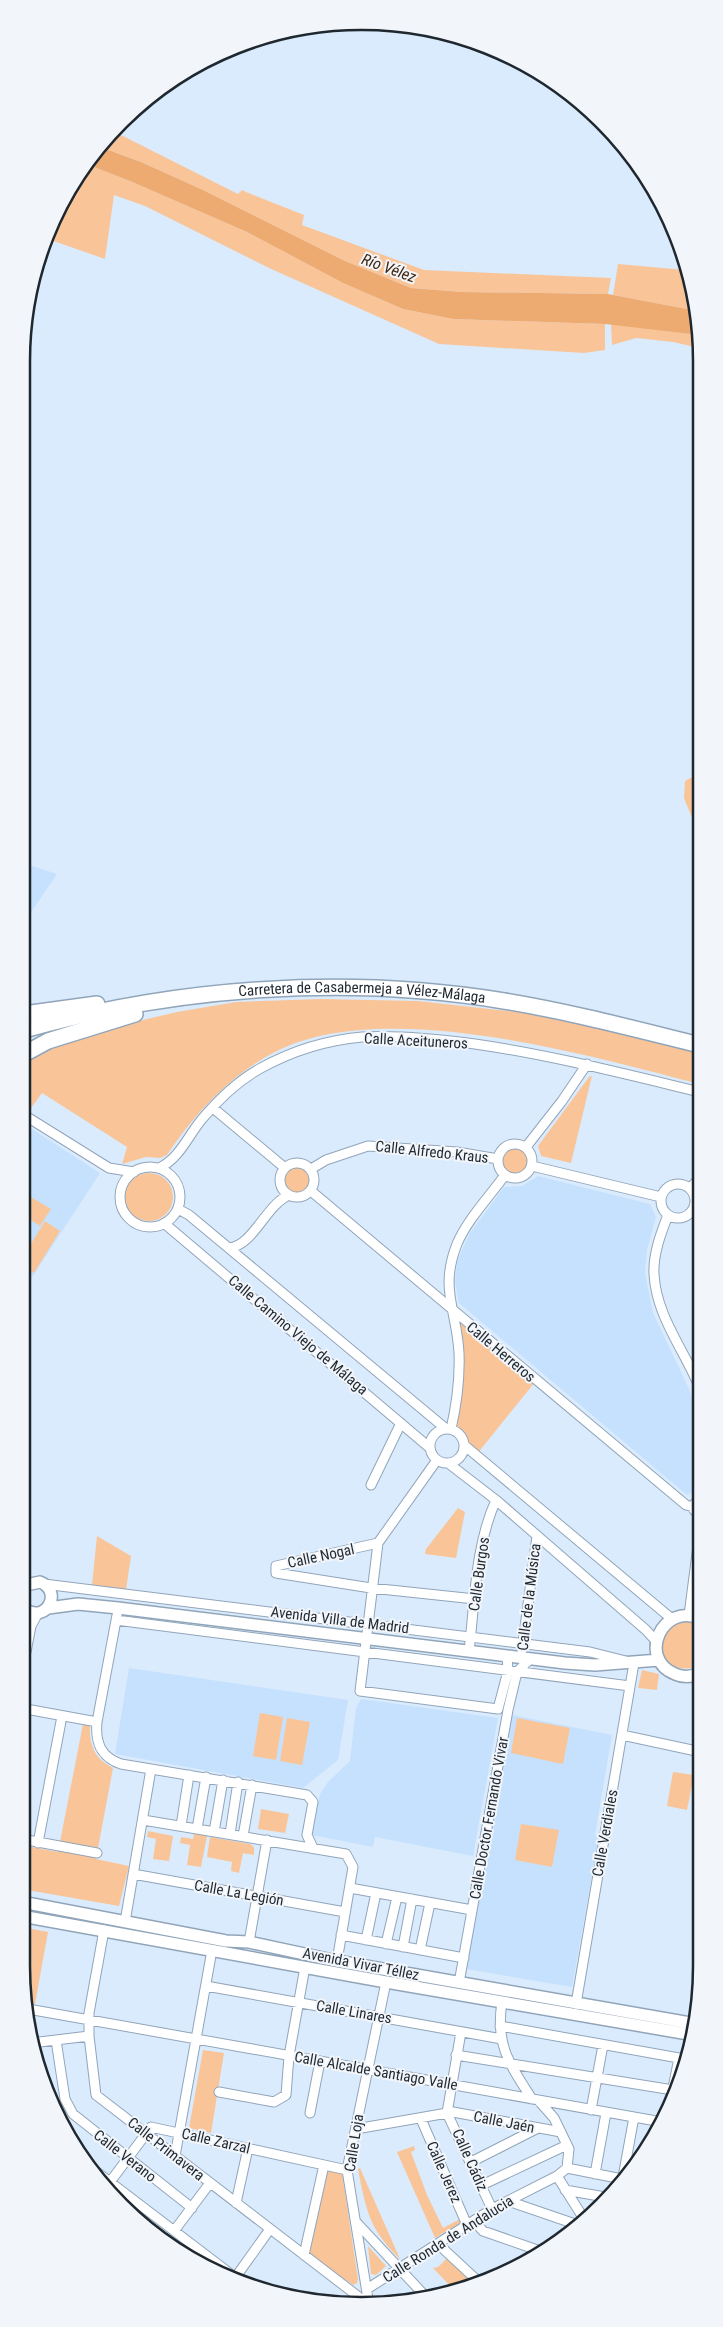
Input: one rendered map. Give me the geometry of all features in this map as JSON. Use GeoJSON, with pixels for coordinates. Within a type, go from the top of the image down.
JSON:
{"type":"FeatureCollection","features":[{"type":"Feature","properties":{"kind":"main road","name":"Carretera de Casabermeja a Vélez-Málaga"},"geometry":{"type":"LineString","coordinates":[[30,1028],[95,1012],[154,1002],[266,990],[331,988],[422,991],[502,1000],[579,1014],[693,1043]]}},
{"type":"Feature","properties":{"kind":"main road"},"geometry":{"type":"LineString","coordinates":[[30,1051],[48,1041],[82,1029],[191,998]]}},
{"type":"Feature","properties":{"kind":"main road"},"geometry":{"type":"LineString","coordinates":[[30,1013],[85,1005],[154,1002]]}},
{"type":"Feature","properties":{"kind":"street","name":"Calle Aceituneros"},"geometry":{"type":"LineString","coordinates":[[161,1168],[173,1160],[202,1119],[230,1091],[260,1068],[281,1058],[322,1044],[362,1037],[453,1042],[586,1064],[693,1090]]}},
{"type":"Feature","properties":{"kind":"street"},"geometry":{"type":"LineString","coordinates":[[526,1147],[562,1101],[586,1064]]}},
{"type":"Feature","properties":{"kind":"street"},"geometry":{"type":"LineString","coordinates":[[213,1108],[285,1168]]}},
{"type":"Feature","properties":{"kind":"street"},"geometry":{"type":"LineString","coordinates":[[30,1119],[109,1168],[134,1172]]}},
{"type":"Feature","properties":{"kind":"street"},"geometry":{"type":"LineString","coordinates":[[519,1144],[526,1147],[533,1159],[532,1166],[524,1176],[518,1179],[505,1176],[498,1165],[498,1159],[505,1147],[519,1144]]}},
{"type":"Feature","properties":{"kind":"street","name":"Calle Alfredo Kraus"},"geometry":{"type":"LineString","coordinates":[[311,1169],[326,1160],[368,1146],[457,1152],[498,1159]]}},
{"type":"Feature","properties":{"kind":"street"},"geometry":{"type":"LineString","coordinates":[[172,1177],[173,1160]]}},
{"type":"Feature","properties":{"kind":"street"},"geometry":{"type":"LineString","coordinates":[[295,1162],[311,1169],[315,1180],[311,1191],[301,1197],[286,1192],[280,1178],[285,1168],[295,1162]]}},
{"type":"Feature","properties":{"kind":"street"},"geometry":{"type":"LineString","coordinates":[[532,1166],[661,1197]]}},
{"type":"Feature","properties":{"kind":"street"},"geometry":{"type":"LineString","coordinates":[[109,1168],[122,1187]]}},
{"type":"Feature","properties":{"kind":"street"},"geometry":{"type":"LineString","coordinates":[[142,1168],[161,1168],[172,1177],[180,1194],[178,1208],[165,1224],[148,1228],[131,1221],[121,1206],[122,1187],[134,1172],[142,1168]]}},
{"type":"Feature","properties":{"kind":"street"},"geometry":{"type":"LineString","coordinates":[[448,1429],[459,1391],[459,1352],[448,1295],[449,1270],[457,1243],[505,1176]]}},
{"type":"Feature","properties":{"kind":"street"},"geometry":{"type":"LineString","coordinates":[[693,1192],[690,1188],[676,1184],[670,1186],[661,1197],[663,1210],[674,1218],[687,1216],[693,1211]]}},
{"type":"Feature","properties":{"kind":"street"},"geometry":{"type":"LineString","coordinates":[[690,1188],[693,1185]]}},
{"type":"Feature","properties":{"kind":"street","name":"Calle Herreros"},"geometry":{"type":"LineString","coordinates":[[311,1191],[452,1312],[686,1505],[693,1507]]}},
{"type":"Feature","properties":{"kind":"street"},"geometry":{"type":"LineString","coordinates":[[229,1248],[242,1244],[286,1192]]}},
{"type":"Feature","properties":{"kind":"street","name":"Calle Camino Viejo de Málaga"},"geometry":{"type":"LineString","coordinates":[[178,1208],[448,1429]]}},
{"type":"Feature","properties":{"kind":"street"},"geometry":{"type":"LineString","coordinates":[[668,1215],[657,1244],[654,1272],[657,1295],[669,1326],[693,1374]]}},
{"type":"Feature","properties":{"kind":"street","name":"Calle Camino Viejo de Málaga"},"geometry":{"type":"LineString","coordinates":[[165,1224],[430,1448]]}},
{"type":"Feature","properties":{"kind":"street"},"geometry":{"type":"LineString","coordinates":[[242,1244],[242,1256],[245,1262]]}},
{"type":"Feature","properties":{"kind":"street"},"geometry":{"type":"LineString","coordinates":[[371,1484],[401,1423]]}},
{"type":"Feature","properties":{"kind":"street"},"geometry":{"type":"LineString","coordinates":[[656,1641],[646,1630],[496,1500],[448,1463],[436,1460],[430,1448],[433,1435],[448,1429],[458,1432],[464,1445],[672,1619]]}},
{"type":"Feature","properties":{"kind":"street"},"geometry":{"type":"LineString","coordinates":[[448,1463],[460,1457],[464,1445]]}},
{"type":"Feature","properties":{"kind":"street"},"geometry":{"type":"LineString","coordinates":[[436,1460],[378,1543],[371,1588],[360,1691],[498,1709],[512,1672],[526,1659]]}},
{"type":"Feature","properties":{"kind":"street","name":"Calle Burgos"},"geometry":{"type":"LineString","coordinates":[[469,1651],[487,1524],[496,1500]]}},
{"type":"Feature","properties":{"kind":"street","name":"Calle de la Música"},"geometry":{"type":"LineString","coordinates":[[526,1659],[523,1645],[537,1536]]}},
{"type":"Feature","properties":{"kind":"street","name":"Calle Nogal"},"geometry":{"type":"LineString","coordinates":[[371,1588],[276,1573],[276,1566],[378,1543]]}},
{"type":"Feature","properties":{"kind":"street"},"geometry":{"type":"LineString","coordinates":[[30,1584],[47,1588],[78,1604]]}},
{"type":"Feature","properties":{"kind":"street"},"geometry":{"type":"LineString","coordinates":[[689,1616],[693,1585]]}},
{"type":"Feature","properties":{"kind":"street"},"geometry":{"type":"LineString","coordinates":[[32,1611],[52,1600],[47,1588]]}},
{"type":"Feature","properties":{"kind":"street","name":"Avenida Villa de Madrid"},"geometry":{"type":"LineString","coordinates":[[47,1588],[471,1636],[523,1645],[590,1652],[634,1663]]}},
{"type":"Feature","properties":{"kind":"street"},"geometry":{"type":"LineString","coordinates":[[371,1588],[475,1599]]}},
{"type":"Feature","properties":{"kind":"street"},"geometry":{"type":"LineString","coordinates":[[32,1611],[78,1604],[526,1659],[595,1665],[659,1660]]}},
{"type":"Feature","properties":{"kind":"street"},"geometry":{"type":"LineString","coordinates":[[118,1608],[97,1722],[97,1740],[102,1752],[111,1761],[307,1795],[313,1802],[307,1835],[313,1848]]}},
{"type":"Feature","properties":{"kind":"street"},"geometry":{"type":"LineString","coordinates":[[30,1631],[32,1611]]}},
{"type":"Feature","properties":{"kind":"street"},"geometry":{"type":"LineString","coordinates":[[693,1617],[672,1619],[659,1632],[656,1641],[659,1660],[664,1667],[679,1676],[693,1675]]}},
{"type":"Feature","properties":{"kind":"street","name":"Avenida Villa de Madrid"},"geometry":{"type":"LineString","coordinates":[[116,1620],[630,1686]]}},
{"type":"Feature","properties":{"kind":"street"},"geometry":{"type":"LineString","coordinates":[[507,1656],[512,1672]]}},
{"type":"Feature","properties":{"kind":"street","name":"Calle Verdiales"},"geometry":{"type":"LineString","coordinates":[[576,2004],[634,1663]]}},
{"type":"Feature","properties":{"kind":"street","name":"Calle Doctor Fernando Vivar"},"geometry":{"type":"LineString","coordinates":[[459,1983],[512,1672]]}},
{"type":"Feature","properties":{"kind":"street"},"geometry":{"type":"LineString","coordinates":[[30,1711],[97,1722]]}},
{"type":"Feature","properties":{"kind":"street"},"geometry":{"type":"LineString","coordinates":[[38,1843],[62,1716]]}},
{"type":"Feature","properties":{"kind":"street"},"geometry":{"type":"LineString","coordinates":[[622,1735],[693,1750]]}},
{"type":"Feature","properties":{"kind":"street"},"geometry":{"type":"LineString","coordinates":[[125,1922],[152,1769]]}},
{"type":"Feature","properties":{"kind":"street"},"geometry":{"type":"LineString","coordinates":[[180,1826],[189,1775]]}},
{"type":"Feature","properties":{"kind":"street"},"geometry":{"type":"LineString","coordinates":[[197,1829],[206,1777]]}},
{"type":"Feature","properties":{"kind":"street"},"geometry":{"type":"LineString","coordinates":[[214,1832],[223,1780]]}},
{"type":"Feature","properties":{"kind":"street"},"geometry":{"type":"LineString","coordinates":[[230,1834],[238,1782]]}},
{"type":"Feature","properties":{"kind":"street"},"geometry":{"type":"LineString","coordinates":[[243,1836],[252,1785]]}},
{"type":"Feature","properties":{"kind":"street"},"geometry":{"type":"LineString","coordinates":[[143,1820],[346,1854],[354,1867],[337,1961]]}},
{"type":"Feature","properties":{"kind":"street"},"geometry":{"type":"LineString","coordinates":[[249,1942],[267,1840]]}},
{"type":"Feature","properties":{"kind":"street"},"geometry":{"type":"LineString","coordinates":[[30,1841],[97,1853]]}},
{"type":"Feature","properties":{"kind":"street","name":"Calle La Legión"},"geometry":{"type":"LineString","coordinates":[[133,1874],[345,1912]]}},
{"type":"Feature","properties":{"kind":"street"},"geometry":{"type":"LineString","coordinates":[[350,1888],[472,1910]]}},
{"type":"Feature","properties":{"kind":"street"},"geometry":{"type":"LineString","coordinates":[[366,1940],[376,1893]]}},
{"type":"Feature","properties":{"kind":"street"},"geometry":{"type":"LineString","coordinates":[[386,1944],[397,1896]]}},
{"type":"Feature","properties":{"kind":"street"},"geometry":{"type":"LineString","coordinates":[[403,1947],[412,1899]]}},
{"type":"Feature","properties":{"kind":"street"},"geometry":{"type":"LineString","coordinates":[[420,1950],[430,1903]]}},
{"type":"Feature","properties":{"kind":"street","name":"Avenida Vivar Téllez"},"geometry":{"type":"LineString","coordinates":[[30,1905],[226,1941],[249,1942],[337,1961],[688,2023]]}},
{"type":"Feature","properties":{"kind":"street","name":"Avenida Vivar Téllez"},"geometry":{"type":"LineString","coordinates":[[30,1918],[686,2034]]}},
{"type":"Feature","properties":{"kind":"street","name":"Calle Primavera"},"geometry":{"type":"LineString","coordinates":[[104,1930],[89,2014],[89,2036],[96,2095],[359,2297]]}},
{"type":"Feature","properties":{"kind":"street"},"geometry":{"type":"LineString","coordinates":[[341,1935],[464,1958]]}},
{"type":"Feature","properties":{"kind":"street"},"geometry":{"type":"LineString","coordinates":[[175,2156],[212,1950]]}},
{"type":"Feature","properties":{"kind":"street"},"geometry":{"type":"LineString","coordinates":[[219,2092],[274,2102],[286,2095],[289,2056],[305,1967]]}},
{"type":"Feature","properties":{"kind":"street","name":"Calle Loja"},"geometry":{"type":"LineString","coordinates":[[367,2297],[347,2170],[386,1982]]}},
{"type":"Feature","properties":{"kind":"street","name":"Calle Linares"},"geometry":{"type":"LineString","coordinates":[[206,1986],[502,2039]]}},
{"type":"Feature","properties":{"kind":"street"},"geometry":{"type":"LineString","coordinates":[[502,2002],[500,2026],[505,2057],[535,2100],[554,2118],[569,2149],[567,2168],[616,2177]]}},
{"type":"Feature","properties":{"kind":"street","name":"Calle Alcalde Santiago Valle"},"geometry":{"type":"LineString","coordinates":[[33,2010],[451,2083],[654,2121]]}},
{"type":"Feature","properties":{"kind":"street"},"geometry":{"type":"LineString","coordinates":[[500,2026],[679,2058],[678,2063]]}},
{"type":"Feature","properties":{"kind":"street"},"geometry":{"type":"LineString","coordinates":[[356,2129],[421,2119],[447,2112],[461,2032]]}},
{"type":"Feature","properties":{"kind":"street"},"geometry":{"type":"LineString","coordinates":[[39,2042],[89,2036]]}},
{"type":"Feature","properties":{"kind":"street","name":"Calle Verano"},"geometry":{"type":"LineString","coordinates":[[56,2040],[65,2099],[73,2114],[192,2208]]}},
{"type":"Feature","properties":{"kind":"street"},"geometry":{"type":"LineString","coordinates":[[591,2110],[603,2045]]}},
{"type":"Feature","properties":{"kind":"street"},"geometry":{"type":"LineString","coordinates":[[456,2055],[669,2089]]}},
{"type":"Feature","properties":{"kind":"street"},"geometry":{"type":"LineString","coordinates":[[310,2114],[320,2061]]}},
{"type":"Feature","properties":{"kind":"street"},"geometry":{"type":"LineString","coordinates":[[509,2095],[517,2088],[518,2078]]}},
{"type":"Feature","properties":{"kind":"street","name":"Calle Jaén"},"geometry":{"type":"LineString","coordinates":[[447,2112],[561,2132]]}},
{"type":"Feature","properties":{"kind":"street","name":"Calle Cádiz"},"geometry":{"type":"LineString","coordinates":[[447,2112],[492,2209]]}},
{"type":"Feature","properties":{"kind":"street"},"geometry":{"type":"LineString","coordinates":[[595,2174],[606,2113]]}},
{"type":"Feature","properties":{"kind":"street"},"geometry":{"type":"LineString","coordinates":[[625,2165],[634,2118]]}},
{"type":"Feature","properties":{"kind":"street","name":"Calle Jerez"},"geometry":{"type":"LineString","coordinates":[[421,2119],[470,2223]]}},
{"type":"Feature","properties":{"kind":"street","name":"Calle Zarzal"},"geometry":{"type":"LineString","coordinates":[[148,2135],[151,2127],[180,2132],[347,2170]]}},
{"type":"Feature","properties":{"kind":"street"},"geometry":{"type":"LineString","coordinates":[[471,2162],[538,2128]]}},
{"type":"Feature","properties":{"kind":"street"},"geometry":{"type":"LineString","coordinates":[[110,2182],[148,2135]]}},
{"type":"Feature","properties":{"kind":"street"},"geometry":{"type":"LineString","coordinates":[[482,2186],[567,2144]]}},
{"type":"Feature","properties":{"kind":"street"},"geometry":{"type":"LineString","coordinates":[[236,2203],[248,2148]]}},
{"type":"Feature","properties":{"kind":"street"},"geometry":{"type":"LineString","coordinates":[[304,2255],[324,2165]]}},
{"type":"Feature","properties":{"kind":"street","name":"Calle Ronda de Andalucia"},"geometry":{"type":"LineString","coordinates":[[366,2289],[399,2270],[492,2209],[557,2176],[567,2168]]}},
{"type":"Feature","properties":{"kind":"street"},"geometry":{"type":"LineString","coordinates":[[557,2176],[581,2214]]}},
{"type":"Feature","properties":{"kind":"street"},"geometry":{"type":"LineString","coordinates":[[111,2183],[216,2264]]}},
{"type":"Feature","properties":{"kind":"street"},"geometry":{"type":"LineString","coordinates":[[174,2231],[210,2183]]}},
{"type":"Feature","properties":{"kind":"street"},"geometry":{"type":"LineString","coordinates":[[566,2190],[600,2196]]}},
{"type":"Feature","properties":{"kind":"street"},"geometry":{"type":"LineString","coordinates":[[508,2201],[570,2222]]}},
{"type":"Feature","properties":{"kind":"street"},"geometry":{"type":"LineString","coordinates":[[356,2222],[420,2292]]}},
{"type":"Feature","properties":{"kind":"street"},"geometry":{"type":"LineString","coordinates":[[470,2223],[484,2231],[534,2249]]}},
{"type":"Feature","properties":{"kind":"street"},"geometry":{"type":"LineString","coordinates":[[238,2273],[270,2230]]}},
{"type":"Feature","properties":{"kind":"street"},"geometry":{"type":"LineString","coordinates":[[438,2244],[474,2277]]}},
{"type":"Feature","properties":{"kind":"shaded area"},"geometry":{"type":"Polygon","coordinates":[[[120,135],[238,194],[242,190],[304,215],[302,225],[424,270],[611,278],[608,294],[463,292],[411,288],[345,261],[203,190],[141,162],[107,150],[120,135]]]}},
{"type":"Feature","properties":{"kind":"shaded area"},"geometry":{"type":"Polygon","coordinates":[[[107,150],[141,162],[203,190],[345,261],[411,288],[463,292],[608,294],[689,309],[691,334],[605,324],[453,319],[403,309],[343,283],[247,232],[94,167],[107,150]]]}},
{"type":"Feature","properties":{"kind":"shaded area"},"geometry":{"type":"Polygon","coordinates":[[[94,167],[247,232],[343,283],[403,309],[453,319],[605,324],[605,350],[584,353],[439,344],[269,268],[145,206],[114,195],[105,259],[53,241],[74,196],[94,167]]]}},
{"type":"Feature","properties":{"kind":"shaded area"},"geometry":{"type":"Polygon","coordinates":[[[618,264],[680,270],[689,309],[613,295],[618,264]]]}},
{"type":"Feature","properties":{"kind":"shaded area"},"geometry":{"type":"Polygon","coordinates":[[[611,324],[691,334],[692,346],[673,342],[636,338],[612,345],[611,324]]]}},
{"type":"Feature","properties":{"kind":"shaded area"},"geometry":{"type":"Polygon","coordinates":[[[693,777],[693,820],[684,798],[685,781],[693,777]]]}},
{"type":"Feature","properties":{"kind":"shaded area"},"geometry":{"type":"Polygon","coordinates":[[[30,865],[57,874],[30,914],[30,865]]]}},
{"type":"Feature","properties":{"kind":"shaded area"},"geometry":{"type":"Polygon","coordinates":[[[321,999],[418,1001],[552,1016],[693,1051],[693,1082],[544,1046],[486,1036],[427,1030],[371,1029],[320,1036],[275,1052],[259,1061],[215,1096],[189,1124],[167,1155],[160,1158],[146,1157],[122,1164],[127,1147],[42,1093],[30,1107],[30,1061],[62,1043],[117,1026],[177,1012],[236,1002],[321,999]]]}},
{"type":"Feature","properties":{"kind":"shaded area"},"geometry":{"type":"Polygon","coordinates":[[[592,1076],[571,1163],[541,1156],[538,1146],[589,1077],[592,1076]]]}},
{"type":"Feature","properties":{"kind":"shaded area"},"geometry":{"type":"Polygon","coordinates":[[[32,1129],[100,1173],[30,1280],[30,1132],[32,1129]]]}},
{"type":"Feature","properties":{"kind":"shaded area"},"geometry":{"type":"Polygon","coordinates":[[[515,1149],[524,1153],[528,1162],[524,1171],[515,1175],[506,1171],[502,1162],[506,1153],[515,1149]]]}},
{"type":"Feature","properties":{"kind":"shaded area"},"geometry":{"type":"Polygon","coordinates":[[[297,1166],[307,1170],[311,1180],[307,1190],[297,1194],[287,1190],[283,1180],[287,1170],[297,1166]]]}},
{"type":"Feature","properties":{"kind":"shaded area"},"geometry":{"type":"Polygon","coordinates":[[[149,1173],[158,1175],[166,1180],[171,1188],[173,1197],[171,1206],[166,1214],[158,1219],[149,1221],[140,1219],[132,1214],[127,1206],[125,1197],[127,1188],[132,1180],[140,1175],[149,1173]]]}},
{"type":"Feature","properties":{"kind":"shaded area"},"geometry":{"type":"Polygon","coordinates":[[[538,1176],[650,1204],[656,1217],[647,1250],[645,1273],[653,1313],[693,1401],[693,1492],[687,1495],[459,1303],[455,1282],[457,1261],[470,1233],[504,1187],[522,1186],[538,1176]]]}},
{"type":"Feature","properties":{"kind":"shaded area"},"geometry":{"type":"Polygon","coordinates":[[[30,1197],[51,1209],[40,1226],[30,1219],[30,1197]]]}},
{"type":"Feature","properties":{"kind":"shaded area"},"geometry":{"type":"Polygon","coordinates":[[[45,1221],[60,1231],[34,1273],[30,1270],[30,1245],[45,1221]]]}},
{"type":"Feature","properties":{"kind":"shaded area"},"geometry":{"type":"Polygon","coordinates":[[[456,1319],[535,1382],[477,1454],[464,1445],[464,1435],[455,1429],[463,1389],[461,1350],[456,1319]]]}},
{"type":"Feature","properties":{"kind":"shaded area"},"geometry":{"type":"Polygon","coordinates":[[[458,1508],[465,1512],[456,1558],[425,1554],[426,1549],[458,1508]]]}},
{"type":"Feature","properties":{"kind":"shaded area"},"geometry":{"type":"Polygon","coordinates":[[[97,1536],[131,1556],[126,1590],[92,1585],[97,1536]]]}},
{"type":"Feature","properties":{"kind":"shaded area"},"geometry":{"type":"Polygon","coordinates":[[[681,1620],[693,1621],[693,1668],[676,1667],[669,1664],[660,1652],[663,1635],[681,1620]]]}},
{"type":"Feature","properties":{"kind":"shaded area"},"geometry":{"type":"Polygon","coordinates":[[[129,1668],[348,1700],[338,1760],[303,1788],[115,1754],[129,1668]]]}},
{"type":"Feature","properties":{"kind":"shaded area"},"geometry":{"type":"Polygon","coordinates":[[[642,1670],[659,1674],[657,1690],[638,1688],[642,1670]]]}},
{"type":"Feature","properties":{"kind":"shaded area"},"geometry":{"type":"Polygon","coordinates":[[[361,1699],[498,1718],[473,1856],[375,1837],[373,1847],[312,1835],[320,1794],[328,1782],[350,1761],[356,1708],[361,1699]]]}},
{"type":"Feature","properties":{"kind":"shaded area"},"geometry":{"type":"Polygon","coordinates":[[[260,1713],[283,1717],[276,1760],[253,1756],[260,1713]]]}},
{"type":"Feature","properties":{"kind":"shaded area"},"geometry":{"type":"Polygon","coordinates":[[[512,1715],[612,1735],[595,1835],[599,1836],[572,1987],[466,1969],[512,1715]]]}},
{"type":"Feature","properties":{"kind":"shaded area"},"geometry":{"type":"Polygon","coordinates":[[[287,1718],[310,1722],[302,1765],[280,1761],[287,1718]]]}},
{"type":"Feature","properties":{"kind":"shaded area"},"geometry":{"type":"Polygon","coordinates":[[[517,1718],[570,1728],[563,1764],[511,1753],[517,1718]]]}},
{"type":"Feature","properties":{"kind":"shaded area"},"geometry":{"type":"Polygon","coordinates":[[[83,1724],[90,1726],[94,1751],[113,1768],[96,1859],[129,1866],[119,1906],[30,1891],[30,1847],[58,1852],[83,1724]]]}},
{"type":"Feature","properties":{"kind":"shaded area"},"geometry":{"type":"Polygon","coordinates":[[[673,1772],[693,1775],[687,1810],[667,1806],[673,1772]]]}},
{"type":"Feature","properties":{"kind":"shaded area"},"geometry":{"type":"Polygon","coordinates":[[[261,1809],[289,1814],[285,1833],[258,1829],[261,1809]]]}},
{"type":"Feature","properties":{"kind":"shaded area"},"geometry":{"type":"Polygon","coordinates":[[[521,1824],[559,1830],[552,1867],[515,1860],[521,1824]]]}},
{"type":"Feature","properties":{"kind":"shaded area"},"geometry":{"type":"Polygon","coordinates":[[[148,1831],[173,1836],[169,1861],[153,1859],[156,1839],[147,1837],[148,1831]]]}},
{"type":"Feature","properties":{"kind":"shaded area"},"geometry":{"type":"Polygon","coordinates":[[[194,1834],[207,1836],[201,1867],[187,1865],[190,1845],[180,1843],[181,1837],[193,1839],[194,1834]]]}},
{"type":"Feature","properties":{"kind":"shaded area"},"geometry":{"type":"Polygon","coordinates":[[[210,1837],[250,1844],[254,1847],[254,1855],[243,1853],[239,1873],[231,1871],[232,1862],[207,1857],[210,1837]]]}},
{"type":"Feature","properties":{"kind":"shaded area"},"geometry":{"type":"Polygon","coordinates":[[[30,1929],[48,1932],[35,2004],[32,2003],[31,1987],[30,1929]]]}},
{"type":"Feature","properties":{"kind":"shaded area"},"geometry":{"type":"Polygon","coordinates":[[[203,2050],[224,2053],[211,2133],[189,2128],[203,2050]]]}},
{"type":"Feature","properties":{"kind":"shaded area"},"geometry":{"type":"Polygon","coordinates":[[[414,2146],[415,2150],[411,2152],[427,2195],[443,2228],[460,2219],[462,2222],[435,2238],[397,2152],[414,2146]]]}},
{"type":"Feature","properties":{"kind":"shaded area"},"geometry":{"type":"Polygon","coordinates":[[[360,2168],[400,2259],[381,2238],[370,2218],[358,2169],[360,2168]]]}},
{"type":"Feature","properties":{"kind":"shaded area"},"geometry":{"type":"Polygon","coordinates":[[[326,2169],[342,2172],[358,2279],[357,2283],[353,2285],[308,2253],[326,2169]]]}},
{"type":"Feature","properties":{"kind":"shaded area"},"geometry":{"type":"Polygon","coordinates":[[[368,2246],[386,2266],[376,2275],[371,2274],[368,2246]]]}},
{"type":"Feature","properties":{"kind":"shaded area"},"geometry":{"type":"Polygon","coordinates":[[[448,2257],[471,2278],[449,2285],[433,2268],[438,2267],[448,2257]]]}},
{"type":"Feature","properties":{"kind":"water label","name":"Río Vélez"},"geometry":{"type":"Point","coordinates":[389,268]}}]}
